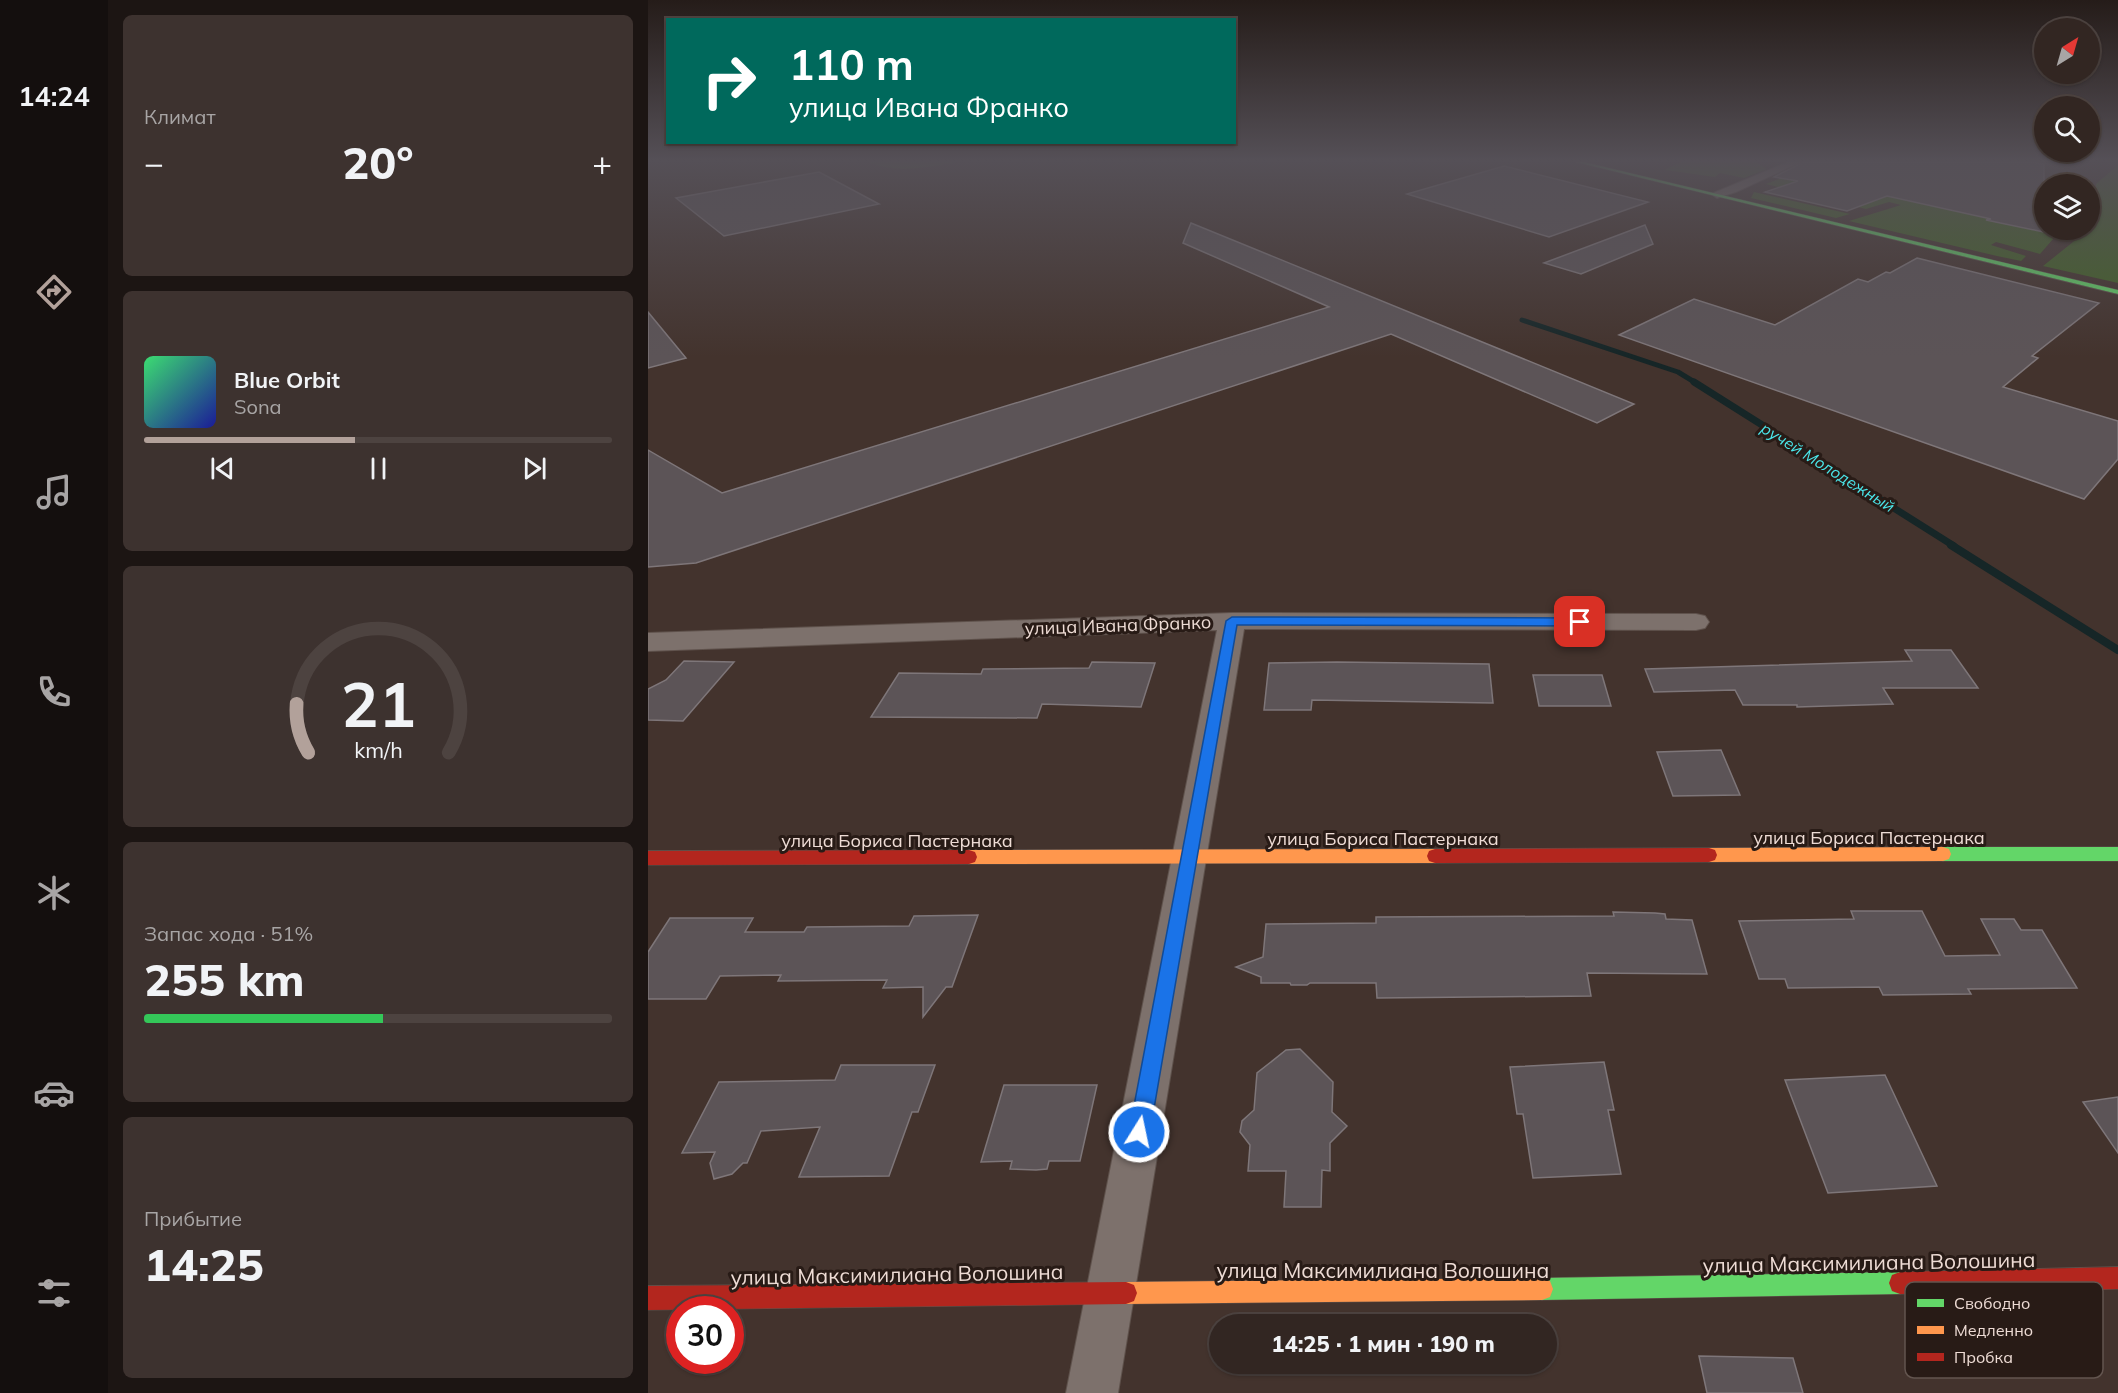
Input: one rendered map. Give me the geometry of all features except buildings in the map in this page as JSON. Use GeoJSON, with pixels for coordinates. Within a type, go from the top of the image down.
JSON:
{"type":"FeatureCollection","features":[{"type":"Feature","properties":{"kind":"street"},"geometry":{"type":"LineString","coordinates":[[1852,227],[2118,292]]}},
{"type":"Feature","properties":{"kind":"street"},"geometry":{"type":"LineString","coordinates":[[1092,1393],[1232,621]]}},
{"type":"Feature","properties":{"kind":"street","name":"улица Ивана Франко"},"geometry":{"type":"LineString","coordinates":[[648,642],[1232,621],[1696,622]]}},
{"type":"Feature","properties":{"kind":"street","name":"улица Бориса Пастернака"},"geometry":{"type":"LineString","coordinates":[[648,858],[2118,854]]}},
{"type":"Feature","properties":{"kind":"street","name":"улица Максимилиана Волошина"},"geometry":{"type":"LineString","coordinates":[[1927,1282],[2118,1278]]}},
{"type":"Feature","properties":{"kind":"street","name":"улица Максимилиана Волошина"},"geometry":{"type":"LineString","coordinates":[[648,1298],[1594,1289],[1905,1282]]}},
{"type":"Feature","properties":{"kind":"green space"},"geometry":{"type":"Polygon","coordinates":[[[1874,227],[2034,227],[2034,240],[2052,240],[2040,254],[1996,242],[1991,245],[2026,256],[2021,261],[1874,227]]]}},
{"type":"Feature","properties":{"kind":"green space"},"geometry":{"type":"Polygon","coordinates":[[[2100,227],[2118,227],[2118,283],[2043,266],[2074,240],[2100,240],[2100,227]]]}},
{"type":"Feature","properties":{"kind":"waterway","name":"ручей Молодежный"},"geometry":{"type":"LineString","coordinates":[[1522,320],[1678,372],[1696,383]]}},
{"type":"Feature","properties":{"kind":"waterway","name":"ручей Молодежный"},"geometry":{"type":"LineString","coordinates":[[1694,382],[1954,546]]}},
{"type":"Feature","properties":{"kind":"waterway","name":"ручей Молодежный"},"geometry":{"type":"LineString","coordinates":[[1951,545],[2118,650]]}},
{"type":"Feature","properties":{"kind":"traffic: fast"},"geometry":{"type":"LineString","coordinates":[[1849,227],[2118,292]]}},
{"type":"Feature","properties":{"kind":"traffic: fast"},"geometry":{"type":"LineString","coordinates":[[1943,854],[2118,854]]}},
{"type":"Feature","properties":{"kind":"traffic: fast"},"geometry":{"type":"LineString","coordinates":[[1542,1289],[1900,1283]]}},
{"type":"Feature","properties":{"kind":"traffic: slow"},"geometry":{"type":"LineString","coordinates":[[1709,855],[1943,854]]}},
{"type":"Feature","properties":{"kind":"traffic: slow"},"geometry":{"type":"LineString","coordinates":[[969,857],[1435,856]]}},
{"type":"Feature","properties":{"kind":"traffic: slow"},"geometry":{"type":"LineString","coordinates":[[1126,1293],[1542,1289]]}},
{"type":"Feature","properties":{"kind":"traffic: jam"},"geometry":{"type":"LineString","coordinates":[[1435,856],[1709,855]]}},
{"type":"Feature","properties":{"kind":"traffic: jam"},"geometry":{"type":"LineString","coordinates":[[648,858],[969,857]]}},
{"type":"Feature","properties":{"kind":"traffic: jam"},"geometry":{"type":"LineString","coordinates":[[1944,1282],[2118,1278]]}},
{"type":"Feature","properties":{"kind":"traffic: jam"},"geometry":{"type":"LineString","coordinates":[[1900,1283],[1905,1283]]}},
{"type":"Feature","properties":{"kind":"traffic: jam"},"geometry":{"type":"LineString","coordinates":[[648,1298],[1126,1293]]}},
{"type":"Feature","properties":{"kind":"route"},"geometry":{"type":"LineString","coordinates":[[1139,1132],[1232,621],[1580,622]]}}]}
